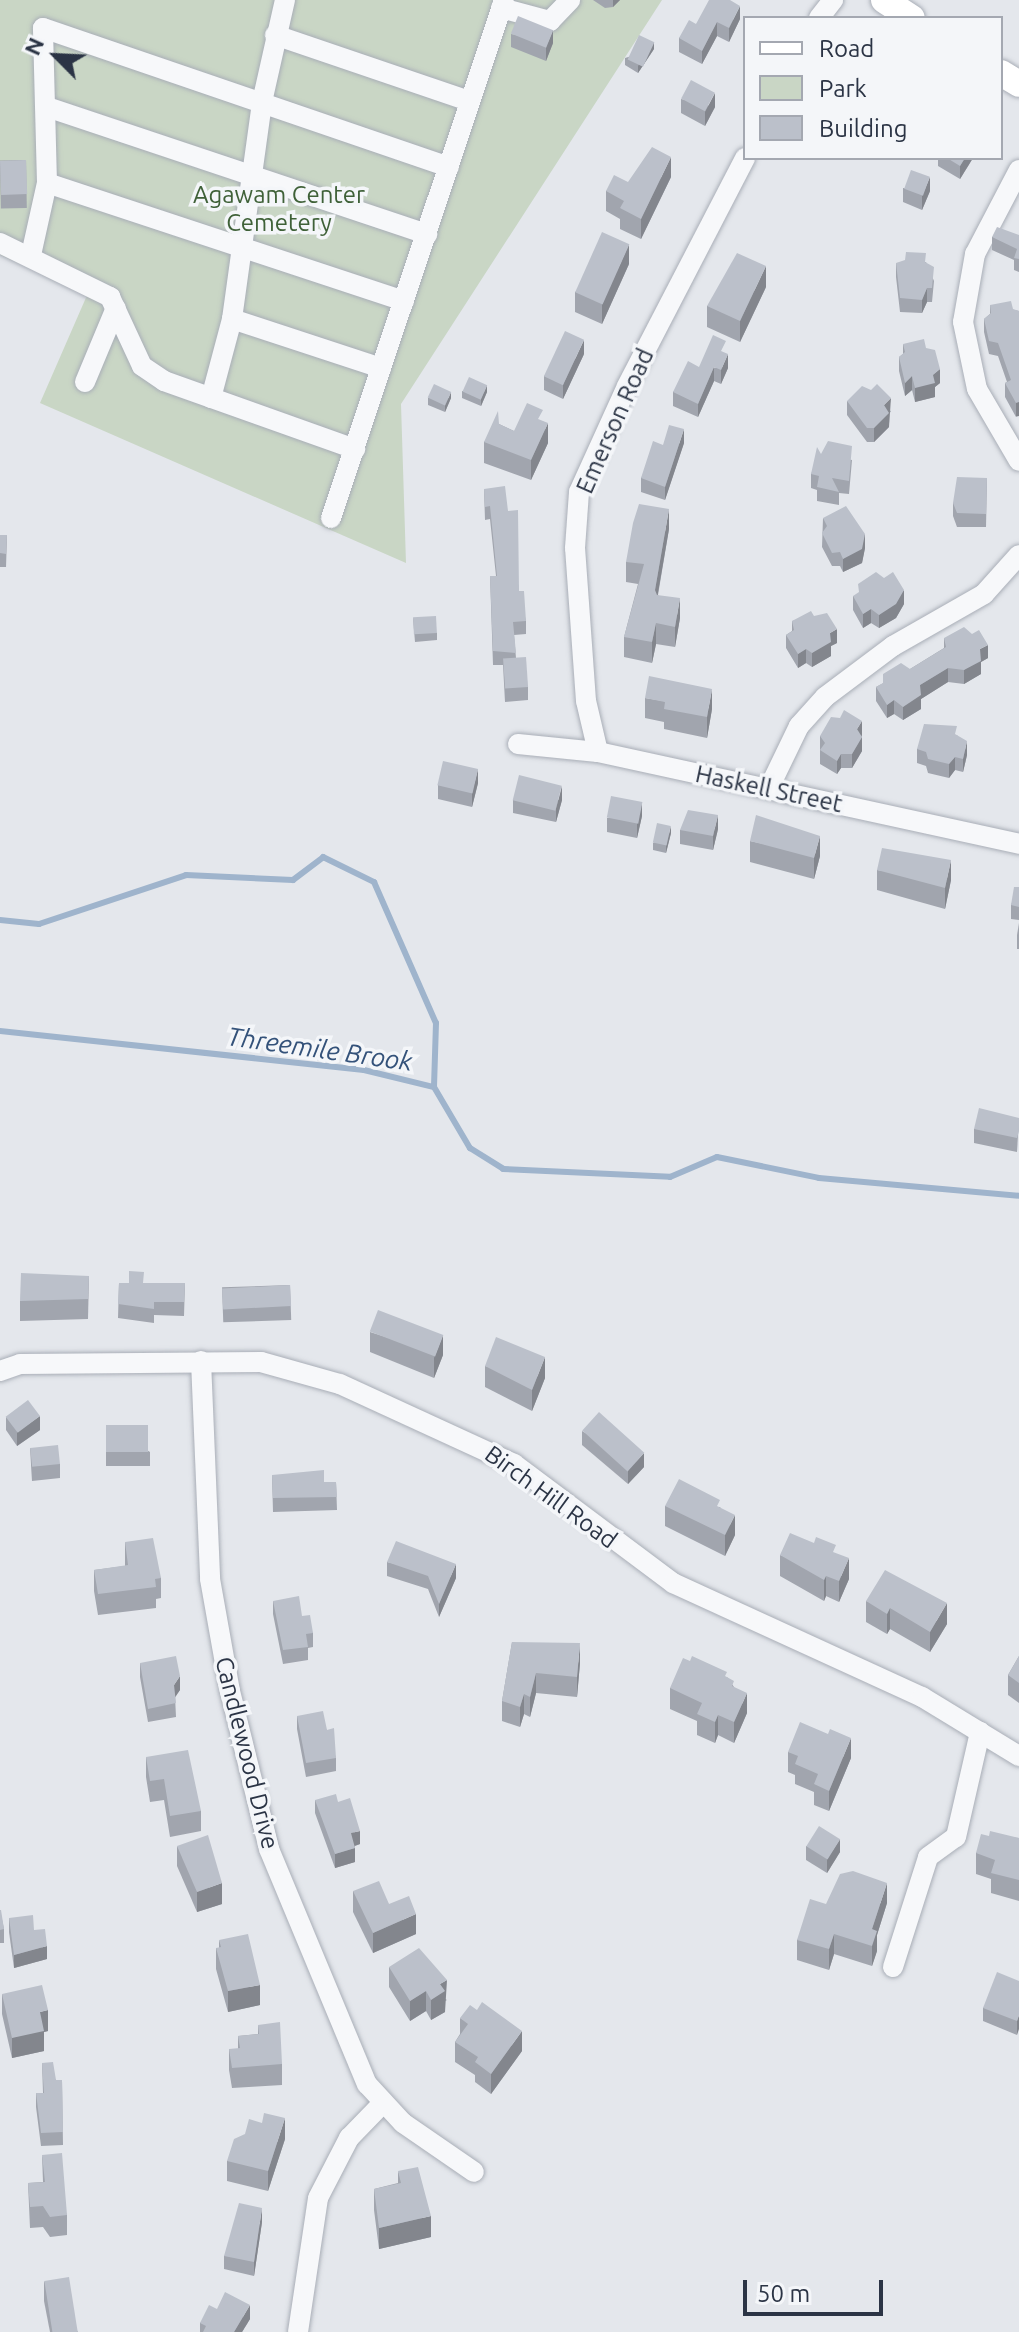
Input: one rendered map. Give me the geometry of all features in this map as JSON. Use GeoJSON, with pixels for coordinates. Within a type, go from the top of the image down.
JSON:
{"type":"FeatureCollection","features":[{"type":"Feature","properties":{"kind":"main road"},"geometry":{"type":"LineString","coordinates":[[884,0],[909,16]]}},
{"type":"Feature","properties":{"kind":"street"},"geometry":{"type":"LineString","coordinates":[[211,398],[232,319],[255,174],[262,102],[285,0]]}},
{"type":"Feature","properties":{"kind":"street"},"geometry":{"type":"LineString","coordinates":[[331,518],[502,4],[550,21],[570,0]]}},
{"type":"Feature","properties":{"kind":"street"},"geometry":{"type":"LineString","coordinates":[[821,16],[833,0]]}},
{"type":"Feature","properties":{"kind":"street"},"geometry":{"type":"LineString","coordinates":[[31,255],[47,183],[43,28],[449,167]]}},
{"type":"Feature","properties":{"kind":"street"},"geometry":{"type":"LineString","coordinates":[[275,35],[469,101]]}},
{"type":"Feature","properties":{"kind":"street"},"geometry":{"type":"LineString","coordinates":[[47,107],[427,234]]}},
{"type":"Feature","properties":{"kind":"street","name":"Emerson Road"},"geometry":{"type":"LineString","coordinates":[[598,752],[586,701],[575,548],[579,492],[627,386],[744,160]]}},
{"type":"Feature","properties":{"kind":"street"},"geometry":{"type":"LineString","coordinates":[[1019,170],[975,254],[963,322],[977,389],[1019,461]]}},
{"type":"Feature","properties":{"kind":"street"},"geometry":{"type":"LineString","coordinates":[[47,183],[404,301]]}},
{"type":"Feature","properties":{"kind":"street"},"geometry":{"type":"LineString","coordinates":[[0,243],[91,284],[116,308],[142,366],[164,381],[355,449]]}},
{"type":"Feature","properties":{"kind":"street"},"geometry":{"type":"LineString","coordinates":[[85,382],[116,308]]}},
{"type":"Feature","properties":{"kind":"street"},"geometry":{"type":"LineString","coordinates":[[232,319],[381,368]]}},
{"type":"Feature","properties":{"kind":"street"},"geometry":{"type":"LineString","coordinates":[[769,788],[799,726],[825,697],[893,646],[984,594],[1019,555]]}},
{"type":"Feature","properties":{"kind":"street","name":"Haskell Street"},"geometry":{"type":"LineString","coordinates":[[518,744],[598,752],[1019,844]]}},
{"type":"Feature","properties":{"kind":"street","name":"Birch Hill Road"},"geometry":{"type":"LineString","coordinates":[[0,1371],[20,1364],[201,1361],[295,1368],[458,1435],[514,1464],[673,1583],[922,1697],[1019,1756]]}},
{"type":"Feature","properties":{"kind":"street","name":"Candlewood Drive"},"geometry":{"type":"LineString","coordinates":[[201,1361],[210,1579],[253,1795],[269,1849],[354,2060],[381,2105],[474,2172]]}},
{"type":"Feature","properties":{"kind":"street"},"geometry":{"type":"LineString","coordinates":[[893,1967],[928,1857],[956,1837],[980,1732]]}},
{"type":"Feature","properties":{"kind":"street"},"geometry":{"type":"LineString","coordinates":[[298,2332],[318,2198],[349,2138],[381,2105]]}},
{"type":"Feature","properties":{"kind":"green space","name":"Agawam Center Cemetery"},"geometry":{"type":"Polygon","coordinates":[[[0,0],[662,0],[401,404],[406,563],[40,403],[88,293],[0,255],[0,0]]]}},
{"type":"Feature","properties":{"kind":"building"},"geometry":{"type":"Polygon","coordinates":[[[709,0],[730,0],[740,6],[729,28],[717,22],[702,51],[679,38],[689,20],[696,24],[709,0]]]}},
{"type":"Feature","properties":{"kind":"building"},"geometry":{"type":"Polygon","coordinates":[[[518,16],[553,30],[546,48],[511,34],[518,16]]]}},
{"type":"Feature","properties":{"kind":"building"},"geometry":{"type":"Polygon","coordinates":[[[639,35],[654,42],[643,67],[628,59],[639,35]]]}},
{"type":"Feature","properties":{"kind":"building"},"geometry":{"type":"Polygon","coordinates":[[[691,80],[715,93],[705,111],[681,99],[691,80]]]}},
{"type":"Feature","properties":{"kind":"building"},"geometry":{"type":"Polygon","coordinates":[[[652,147],[671,157],[641,219],[620,208],[624,201],[606,191],[614,175],[628,182],[652,147]]]}},
{"type":"Feature","properties":{"kind":"building"},"geometry":{"type":"Polygon","coordinates":[[[26,160],[27,194],[1,195],[0,161],[26,160]]]}},
{"type":"Feature","properties":{"kind":"building"},"geometry":{"type":"Polygon","coordinates":[[[950,160],[964,160],[960,166],[950,160]]]}},
{"type":"Feature","properties":{"kind":"building"},"geometry":{"type":"Polygon","coordinates":[[[911,170],[930,177],[923,196],[904,189],[911,170]]]}},
{"type":"Feature","properties":{"kind":"building"},"geometry":{"type":"Polygon","coordinates":[[[997,227],[1019,235],[1019,259],[1014,258],[1017,249],[992,237],[997,227]]]}},
{"type":"Feature","properties":{"kind":"building"},"geometry":{"type":"Polygon","coordinates":[[[602,232],[629,244],[603,304],[575,292],[602,232]]]}},
{"type":"Feature","properties":{"kind":"building"},"geometry":{"type":"Polygon","coordinates":[[[906,252],[926,253],[925,262],[934,267],[932,288],[927,288],[922,300],[900,298],[896,263],[905,260],[906,252]]]}},
{"type":"Feature","properties":{"kind":"building"},"geometry":{"type":"Polygon","coordinates":[[[737,253],[766,266],[740,321],[707,306],[737,253]]]}},
{"type":"Feature","properties":{"kind":"building"},"geometry":{"type":"Polygon","coordinates":[[[1011,301],[1013,309],[1019,311],[1019,402],[1016,403],[1005,383],[1011,380],[998,343],[989,341],[984,319],[991,313],[990,305],[1011,301]]]}},
{"type":"Feature","properties":{"kind":"building"},"geometry":{"type":"Polygon","coordinates":[[[565,331],[584,340],[563,385],[544,376],[565,331]]]}},
{"type":"Feature","properties":{"kind":"building"},"geometry":{"type":"Polygon","coordinates":[[[713,335],[726,341],[721,351],[728,354],[721,370],[714,367],[698,404],[673,392],[688,361],[699,367],[713,335]]]}},
{"type":"Feature","properties":{"kind":"building"},"geometry":{"type":"Polygon","coordinates":[[[924,339],[926,348],[935,350],[940,369],[933,375],[935,383],[915,388],[912,376],[905,383],[899,357],[905,352],[903,344],[924,339]]]}},
{"type":"Feature","properties":{"kind":"building"},"geometry":{"type":"Polygon","coordinates":[[[469,377],[487,385],[481,400],[462,392],[469,377]]]}},
{"type":"Feature","properties":{"kind":"building"},"geometry":{"type":"Polygon","coordinates":[[[434,384],[451,392],[445,406],[428,398],[434,384]]]}},
{"type":"Feature","properties":{"kind":"building"},"geometry":{"type":"Polygon","coordinates":[[[877,384],[891,398],[884,405],[889,413],[874,428],[867,428],[847,401],[862,386],[871,390],[877,384]]]}},
{"type":"Feature","properties":{"kind":"building"},"geometry":{"type":"Polygon","coordinates":[[[527,403],[543,410],[538,419],[548,423],[531,460],[484,442],[498,411],[499,424],[514,431],[527,403]]]}},
{"type":"Feature","properties":{"kind":"building"},"geometry":{"type":"Polygon","coordinates":[[[669,425],[684,429],[665,487],[641,478],[653,441],[663,445],[669,425]]]}},
{"type":"Feature","properties":{"kind":"building"},"geometry":{"type":"Polygon","coordinates":[[[828,441],[852,446],[849,481],[832,478],[839,492],[817,487],[819,476],[811,474],[817,447],[821,454],[828,441]]]}},
{"type":"Feature","properties":{"kind":"building"},"geometry":{"type":"Polygon","coordinates":[[[957,477],[987,478],[986,514],[957,513],[953,503],[957,477]]]}},
{"type":"Feature","properties":{"kind":"building"},"geometry":{"type":"Polygon","coordinates":[[[505,486],[508,511],[518,510],[519,591],[524,591],[526,621],[513,622],[516,653],[493,651],[490,576],[497,576],[490,506],[485,507],[484,489],[505,486]]]}},
{"type":"Feature","properties":{"kind":"building"},"geometry":{"type":"Polygon","coordinates":[[[639,504],[669,509],[655,590],[657,595],[680,598],[675,627],[656,623],[652,642],[624,637],[644,564],[626,562],[639,504]]]}},
{"type":"Feature","properties":{"kind":"building"},"geometry":{"type":"Polygon","coordinates":[[[846,506],[865,534],[862,549],[843,559],[840,552],[832,553],[822,533],[827,526],[823,518],[846,506]]]}},
{"type":"Feature","properties":{"kind":"building"},"geometry":{"type":"Polygon","coordinates":[[[0,535],[7,535],[6,554],[0,553],[0,535]]]}},
{"type":"Feature","properties":{"kind":"building"},"geometry":{"type":"Polygon","coordinates":[[[876,572],[884,578],[893,572],[904,590],[896,604],[879,615],[871,609],[863,614],[853,596],[859,592],[858,584],[876,572]]]}},
{"type":"Feature","properties":{"kind":"building"},"geometry":{"type":"Polygon","coordinates":[[[811,611],[814,616],[827,613],[837,629],[830,633],[831,642],[812,653],[806,649],[798,654],[786,635],[794,630],[792,621],[811,611]]]}},
{"type":"Feature","properties":{"kind":"building"},"geometry":{"type":"Polygon","coordinates":[[[436,616],[437,633],[414,634],[413,617],[436,616]]]}},
{"type":"Feature","properties":{"kind":"building"},"geometry":{"type":"Polygon","coordinates":[[[964,627],[972,634],[979,630],[988,645],[980,649],[981,661],[964,670],[948,668],[920,685],[921,695],[903,707],[894,700],[887,705],[876,687],[883,683],[883,674],[901,663],[910,669],[946,647],[944,638],[964,627]]]}},
{"type":"Feature","properties":{"kind":"building"},"geometry":{"type":"Polygon","coordinates":[[[526,657],[528,687],[505,689],[503,659],[526,657]]]}},
{"type":"Feature","properties":{"kind":"building"},"geometry":{"type":"Polygon","coordinates":[[[649,676],[712,689],[707,717],[664,709],[665,702],[645,698],[649,676]]]}},
{"type":"Feature","properties":{"kind":"building"},"geometry":{"type":"Polygon","coordinates":[[[844,710],[862,721],[857,729],[862,737],[852,754],[841,754],[837,761],[820,750],[825,743],[820,736],[831,717],[840,718],[844,710]]]}},
{"type":"Feature","properties":{"kind":"building"},"geometry":{"type":"Polygon","coordinates":[[[924,724],[957,726],[955,734],[967,741],[963,759],[955,757],[949,764],[928,759],[926,752],[917,749],[924,724]]]}},
{"type":"Feature","properties":{"kind":"building"},"geometry":{"type":"Polygon","coordinates":[[[443,761],[478,769],[472,793],[437,785],[443,761]]]}},
{"type":"Feature","properties":{"kind":"building"},"geometry":{"type":"Polygon","coordinates":[[[519,775],[562,786],[555,811],[513,800],[519,775]]]}},
{"type":"Feature","properties":{"kind":"building"},"geometry":{"type":"Polygon","coordinates":[[[611,796],[642,802],[638,824],[607,818],[611,796]]]}},
{"type":"Feature","properties":{"kind":"building"},"geometry":{"type":"Polygon","coordinates":[[[688,810],[718,815],[713,836],[680,830],[688,810]]]}},
{"type":"Feature","properties":{"kind":"building"},"geometry":{"type":"Polygon","coordinates":[[[756,815],[820,836],[814,858],[750,841],[756,815]]]}},
{"type":"Feature","properties":{"kind":"building"},"geometry":{"type":"Polygon","coordinates":[[[657,823],[671,826],[667,845],[653,843],[657,823]]]}},
{"type":"Feature","properties":{"kind":"building"},"geometry":{"type":"Polygon","coordinates":[[[882,848],[951,860],[945,888],[877,870],[882,848]]]}},
{"type":"Feature","properties":{"kind":"building"},"geometry":{"type":"Polygon","coordinates":[[[1014,887],[1019,887],[1019,907],[1011,905],[1014,887]]]}},
{"type":"Feature","properties":{"kind":"building"},"geometry":{"type":"Polygon","coordinates":[[[979,1108],[1019,1118],[1017,1138],[974,1129],[979,1108]]]}},
{"type":"Feature","properties":{"kind":"building"},"geometry":{"type":"Polygon","coordinates":[[[129,1271],[144,1272],[143,1283],[185,1283],[184,1302],[154,1302],[154,1309],[118,1304],[119,1283],[129,1283],[129,1271]]]}},
{"type":"Feature","properties":{"kind":"building"},"geometry":{"type":"Polygon","coordinates":[[[21,1273],[89,1276],[88,1299],[20,1301],[21,1273]]]}},
{"type":"Feature","properties":{"kind":"building"},"geometry":{"type":"Polygon","coordinates":[[[290,1285],[291,1306],[223,1310],[222,1289],[290,1285]]]}},
{"type":"Feature","properties":{"kind":"building"},"geometry":{"type":"Polygon","coordinates":[[[378,1310],[443,1335],[435,1357],[370,1331],[378,1310]]]}},
{"type":"Feature","properties":{"kind":"building"},"geometry":{"type":"Polygon","coordinates":[[[496,1337],[545,1357],[532,1390],[485,1366],[496,1337]]]}},
{"type":"Feature","properties":{"kind":"building"},"geometry":{"type":"Polygon","coordinates":[[[28,1400],[40,1416],[18,1433],[6,1417],[28,1400]]]}},
{"type":"Feature","properties":{"kind":"building"},"geometry":{"type":"Polygon","coordinates":[[[599,1412],[644,1453],[628,1471],[582,1431],[599,1412]]]}},
{"type":"Feature","properties":{"kind":"building"},"geometry":{"type":"Polygon","coordinates":[[[106,1425],[148,1425],[148,1452],[106,1452],[106,1425]]]}},
{"type":"Feature","properties":{"kind":"building"},"geometry":{"type":"Polygon","coordinates":[[[58,1445],[60,1464],[32,1467],[30,1448],[58,1445]]]}},
{"type":"Feature","properties":{"kind":"building"},"geometry":{"type":"Polygon","coordinates":[[[324,1470],[324,1482],[336,1482],[337,1497],[273,1498],[272,1475],[324,1470]]]}},
{"type":"Feature","properties":{"kind":"building"},"geometry":{"type":"Polygon","coordinates":[[[679,1479],[720,1500],[717,1506],[735,1515],[725,1535],[665,1506],[679,1479]]]}},
{"type":"Feature","properties":{"kind":"building"},"geometry":{"type":"Polygon","coordinates":[[[790,1533],[814,1543],[816,1537],[836,1545],[833,1552],[849,1558],[839,1581],[826,1576],[824,1580],[780,1555],[790,1533]]]}},
{"type":"Feature","properties":{"kind":"building"},"geometry":{"type":"Polygon","coordinates":[[[153,1538],[161,1578],[155,1579],[156,1587],[98,1594],[94,1570],[128,1565],[125,1542],[153,1538]]]}},
{"type":"Feature","properties":{"kind":"building"},"geometry":{"type":"Polygon","coordinates":[[[396,1541],[456,1564],[439,1604],[428,1576],[387,1562],[396,1541]]]}},
{"type":"Feature","properties":{"kind":"building"},"geometry":{"type":"Polygon","coordinates":[[[885,1570],[947,1603],[930,1632],[890,1608],[887,1614],[866,1601],[885,1570]]]}},
{"type":"Feature","properties":{"kind":"building"},"geometry":{"type":"Polygon","coordinates":[[[299,1596],[302,1616],[310,1615],[313,1633],[306,1634],[308,1647],[283,1650],[273,1601],[299,1596]]]}},
{"type":"Feature","properties":{"kind":"building"},"geometry":{"type":"Polygon","coordinates":[[[512,1642],[580,1643],[577,1677],[536,1673],[530,1697],[524,1694],[520,1707],[502,1701],[512,1642]]]}},
{"type":"Feature","properties":{"kind":"building"},"geometry":{"type":"Polygon","coordinates":[[[176,1656],[180,1676],[174,1685],[176,1703],[148,1709],[140,1663],[176,1656]]]}},
{"type":"Feature","properties":{"kind":"building"},"geometry":{"type":"Polygon","coordinates":[[[692,1656],[727,1672],[725,1676],[734,1681],[732,1686],[747,1693],[734,1722],[718,1715],[715,1722],[697,1714],[702,1703],[670,1688],[683,1658],[690,1661],[692,1656]]]}},
{"type":"Feature","properties":{"kind":"building"},"geometry":{"type":"Polygon","coordinates":[[[1019,1656],[1019,1683],[1008,1675],[1019,1656]]]}},
{"type":"Feature","properties":{"kind":"building"},"geometry":{"type":"Polygon","coordinates":[[[323,1711],[327,1730],[334,1728],[336,1758],[306,1763],[297,1716],[323,1711]]]}},
{"type":"Feature","properties":{"kind":"building"},"geometry":{"type":"Polygon","coordinates":[[[800,1722],[828,1734],[830,1729],[851,1738],[829,1791],[814,1784],[818,1774],[795,1764],[798,1756],[788,1752],[800,1722]]]}},
{"type":"Feature","properties":{"kind":"building"},"geometry":{"type":"Polygon","coordinates":[[[188,1750],[201,1811],[170,1816],[164,1779],[150,1781],[146,1757],[188,1750]]]}},
{"type":"Feature","properties":{"kind":"building"},"geometry":{"type":"Polygon","coordinates":[[[336,1794],[338,1802],[350,1798],[360,1831],[351,1833],[355,1848],[335,1854],[315,1800],[336,1794]]]}},
{"type":"Feature","properties":{"kind":"building"},"geometry":{"type":"Polygon","coordinates":[[[819,1826],[840,1839],[827,1860],[806,1846],[819,1826]]]}},
{"type":"Feature","properties":{"kind":"building"},"geometry":{"type":"Polygon","coordinates":[[[990,1831],[1019,1838],[1019,1880],[991,1873],[995,1860],[976,1853],[981,1834],[989,1836],[990,1831]]]}},
{"type":"Feature","properties":{"kind":"building"},"geometry":{"type":"Polygon","coordinates":[[[208,1835],[222,1883],[197,1892],[177,1846],[208,1835]]]}},
{"type":"Feature","properties":{"kind":"building"},"geometry":{"type":"Polygon","coordinates":[[[853,1871],[887,1883],[872,1929],[877,1931],[872,1946],[834,1934],[829,1949],[797,1940],[810,1899],[826,1904],[840,1874],[853,1871]]]}},
{"type":"Feature","properties":{"kind":"building"},"geometry":{"type":"Polygon","coordinates":[[[379,1881],[389,1904],[409,1896],[416,1914],[373,1933],[353,1891],[379,1881]]]}},
{"type":"Feature","properties":{"kind":"building"},"geometry":{"type":"Polygon","coordinates":[[[0,1910],[4,1929],[0,1930],[0,1910]]]}},
{"type":"Feature","properties":{"kind":"building"},"geometry":{"type":"Polygon","coordinates":[[[33,1915],[34,1930],[45,1929],[47,1946],[14,1955],[9,1918],[33,1915]]]}},
{"type":"Feature","properties":{"kind":"building"},"geometry":{"type":"Polygon","coordinates":[[[248,1934],[260,1985],[228,1991],[216,1948],[221,1947],[219,1940],[248,1934]]]}},
{"type":"Feature","properties":{"kind":"building"},"geometry":{"type":"Polygon","coordinates":[[[419,1948],[447,1980],[440,1984],[445,1991],[431,2000],[426,1991],[410,2001],[389,1967],[419,1948]]]}},
{"type":"Feature","properties":{"kind":"building"},"geometry":{"type":"Polygon","coordinates":[[[997,1972],[1019,1981],[1017,2021],[983,2008],[997,1972]]]}},
{"type":"Feature","properties":{"kind":"building"},"geometry":{"type":"Polygon","coordinates":[[[42,1985],[48,2010],[40,2012],[44,2031],[12,2038],[2,1994],[42,1985]]]}},
{"type":"Feature","properties":{"kind":"building"},"geometry":{"type":"Polygon","coordinates":[[[482,2002],[522,2031],[491,2074],[475,2062],[478,2057],[455,2042],[468,2024],[460,2018],[470,2005],[477,2010],[482,2002]]]}},
{"type":"Feature","properties":{"kind":"building"},"geometry":{"type":"Polygon","coordinates":[[[280,2022],[282,2064],[232,2068],[229,2049],[240,2048],[238,2036],[259,2034],[258,2025],[280,2022]]]}},
{"type":"Feature","properties":{"kind":"building"},"geometry":{"type":"Polygon","coordinates":[[[53,2062],[56,2080],[62,2080],[63,2132],[41,2133],[36,2093],[44,2093],[42,2063],[53,2062]]]}},
{"type":"Feature","properties":{"kind":"building"},"geometry":{"type":"Polygon","coordinates":[[[264,2113],[285,2118],[268,2171],[227,2161],[234,2139],[245,2134],[249,2119],[262,2123],[264,2113]]]}},
{"type":"Feature","properties":{"kind":"building"},"geometry":{"type":"Polygon","coordinates":[[[62,2153],[67,2215],[50,2217],[43,2206],[30,2207],[28,2183],[45,2182],[42,2155],[62,2153]]]}},
{"type":"Feature","properties":{"kind":"building"},"geometry":{"type":"Polygon","coordinates":[[[418,2167],[431,2216],[379,2228],[374,2189],[401,2183],[398,2171],[418,2167]]]}},
{"type":"Feature","properties":{"kind":"building"},"geometry":{"type":"Polygon","coordinates":[[[239,2203],[262,2208],[254,2262],[224,2256],[239,2203]]]}},
{"type":"Feature","properties":{"kind":"building"},"geometry":{"type":"Polygon","coordinates":[[[69,2277],[78,2332],[52,2332],[44,2281],[69,2277]]]}},
{"type":"Feature","properties":{"kind":"building"},"geometry":{"type":"Polygon","coordinates":[[[225,2292],[250,2305],[234,2332],[203,2332],[206,2326],[200,2323],[209,2305],[217,2309],[225,2292]]]}},
{"type":"Feature","properties":{"kind":"waterway"},"geometry":{"type":"LineString","coordinates":[[0,920],[39,924],[186,875],[293,880],[323,857],[374,882],[436,1023],[434,1087]]}},
{"type":"Feature","properties":{"kind":"waterway","name":"Threemile Brook"},"geometry":{"type":"LineString","coordinates":[[0,1031],[364,1070],[434,1087],[470,1148],[503,1169],[670,1177],[717,1157],[819,1178],[1019,1196]]}}]}
